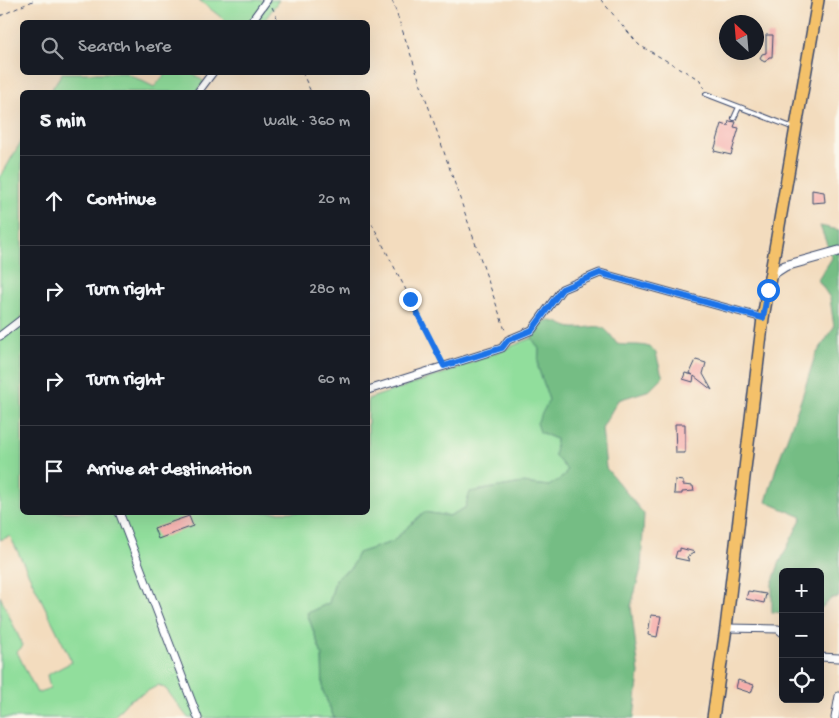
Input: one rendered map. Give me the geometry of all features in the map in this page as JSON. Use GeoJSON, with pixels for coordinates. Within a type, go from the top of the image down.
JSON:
{"type":"FeatureCollection","features":[{"type":"Feature","properties":{"kind":"main road"},"geometry":{"type":"LineString","coordinates":[[713,718],[726,628],[763,318],[818,0]]}},
{"type":"Feature","properties":{"kind":"street"},"geometry":{"type":"LineString","coordinates":[[252,20],[267,0]]}},
{"type":"Feature","properties":{"kind":"street"},"geometry":{"type":"LineString","coordinates":[[200,90],[211,75]]}},
{"type":"Feature","properties":{"kind":"street"},"geometry":{"type":"LineString","coordinates":[[771,275],[785,266],[839,251]]}},
{"type":"Feature","properties":{"kind":"street"},"geometry":{"type":"LineString","coordinates":[[370,389],[502,348],[508,340],[532,330],[562,289],[600,273],[763,318]]}},
{"type":"Feature","properties":{"kind":"street"},"geometry":{"type":"LineString","coordinates":[[0,336],[20,321]]}},
{"type":"Feature","properties":{"kind":"street"},"geometry":{"type":"LineString","coordinates":[[120,515],[198,718]]}},
{"type":"Feature","properties":{"kind":"street"},"geometry":{"type":"LineString","coordinates":[[726,628],[779,630]]}},
{"type":"Feature","properties":{"kind":"street"},"geometry":{"type":"LineString","coordinates":[[824,657],[839,658]]}},
{"type":"Feature","properties":{"kind":"street"},"geometry":{"type":"LineString","coordinates":[[835,718],[839,696]]}},
{"type":"Feature","properties":{"kind":"lane"},"geometry":{"type":"LineString","coordinates":[[706,94],[796,129]]}},
{"type":"Feature","properties":{"kind":"lane"},"geometry":{"type":"LineString","coordinates":[[734,118],[739,107]]}},
{"type":"Feature","properties":{"kind":"path"},"geometry":{"type":"LineString","coordinates":[[0,16],[35,0]]}},
{"type":"Feature","properties":{"kind":"path"},"geometry":{"type":"LineString","coordinates":[[392,0],[508,340]]}},
{"type":"Feature","properties":{"kind":"path"},"geometry":{"type":"LineString","coordinates":[[601,0],[639,45],[700,80],[706,94]]}},
{"type":"Feature","properties":{"kind":"path"},"geometry":{"type":"LineString","coordinates":[[272,8],[278,20]]}},
{"type":"Feature","properties":{"kind":"path"},"geometry":{"type":"LineString","coordinates":[[303,75],[310,90]]}},
{"type":"Feature","properties":{"kind":"path"},"geometry":{"type":"LineString","coordinates":[[370,220],[444,366]]}},
{"type":"Feature","properties":{"kind":"green space"},"geometry":{"type":"Polygon","coordinates":[[[199,0],[279,0],[265,20],[224,20],[199,0]]]}},
{"type":"Feature","properties":{"kind":"green space"},"geometry":{"type":"Polygon","coordinates":[[[61,75],[130,75],[154,87],[165,75],[195,75],[204,82],[198,90],[51,90],[61,75]]]}},
{"type":"Feature","properties":{"kind":"green space"},"geometry":{"type":"Polygon","coordinates":[[[20,143],[20,515],[370,515],[370,398],[445,373],[532,338],[539,349],[538,367],[549,400],[540,432],[556,439],[555,456],[568,470],[563,477],[549,486],[522,483],[470,492],[465,508],[449,516],[424,512],[392,542],[358,553],[351,568],[336,578],[329,603],[307,613],[322,655],[323,691],[334,718],[188,718],[166,689],[159,685],[128,701],[113,718],[0,718],[0,596],[23,646],[17,652],[37,693],[50,688],[47,675],[72,662],[10,536],[0,540],[0,178],[20,143]]]}},
{"type":"Feature","properties":{"kind":"green space"},"geometry":{"type":"Polygon","coordinates":[[[820,226],[839,230],[839,597],[832,598],[824,605],[824,568],[779,568],[779,613],[772,612],[772,584],[779,564],[802,517],[766,502],[815,356],[834,327],[830,298],[818,280],[832,258],[820,226]]]}},
{"type":"Feature","properties":{"kind":"green space"},"geometry":{"type":"Polygon","coordinates":[[[546,321],[573,328],[602,328],[607,331],[617,344],[641,345],[651,348],[655,352],[663,377],[650,390],[618,400],[602,428],[606,468],[644,514],[641,569],[631,606],[639,673],[634,718],[334,718],[323,691],[322,655],[307,613],[329,603],[336,578],[351,568],[358,553],[392,542],[424,512],[449,516],[465,508],[470,492],[522,483],[549,486],[563,477],[567,470],[555,456],[556,439],[540,432],[537,423],[549,400],[538,367],[539,349],[532,338],[538,325],[546,321]]]}},
{"type":"Feature","properties":{"kind":"building"},"geometry":{"type":"Polygon","coordinates":[[[766,35],[773,35],[772,57],[769,57],[765,62],[761,60],[764,60],[764,54],[766,53],[766,35]]]}},
{"type":"Feature","properties":{"kind":"building"},"geometry":{"type":"Polygon","coordinates":[[[729,121],[736,122],[734,127],[739,128],[731,155],[714,151],[722,124],[728,126],[729,121]]]}},
{"type":"Feature","properties":{"kind":"building"},"geometry":{"type":"Polygon","coordinates":[[[812,190],[824,192],[825,202],[812,203],[812,190]]]}},
{"type":"Feature","properties":{"kind":"building"},"geometry":{"type":"Polygon","coordinates":[[[696,360],[706,363],[703,374],[712,390],[694,376],[693,382],[683,379],[685,373],[693,375],[690,373],[696,360]]]}},
{"type":"Feature","properties":{"kind":"building"},"geometry":{"type":"Polygon","coordinates":[[[675,424],[685,424],[685,453],[676,453],[675,424]]]}},
{"type":"Feature","properties":{"kind":"building"},"geometry":{"type":"Polygon","coordinates":[[[675,480],[683,481],[683,485],[693,486],[694,491],[674,494],[675,480]]]}},
{"type":"Feature","properties":{"kind":"building"},"geometry":{"type":"Polygon","coordinates":[[[189,516],[193,526],[158,539],[154,528],[189,516]]]}},
{"type":"Feature","properties":{"kind":"building"},"geometry":{"type":"Polygon","coordinates":[[[680,548],[695,552],[687,557],[689,561],[675,558],[680,548]]]}},
{"type":"Feature","properties":{"kind":"building"},"geometry":{"type":"Polygon","coordinates":[[[748,591],[766,594],[764,603],[746,599],[748,591]]]}},
{"type":"Feature","properties":{"kind":"building"},"geometry":{"type":"Polygon","coordinates":[[[651,615],[661,616],[657,637],[648,635],[651,615]]]}},
{"type":"Feature","properties":{"kind":"building"},"geometry":{"type":"Polygon","coordinates":[[[738,680],[754,685],[751,693],[736,688],[738,680]]]}},
{"type":"Feature","properties":{"kind":"route"},"geometry":{"type":"LineString","coordinates":[[410,299],[444,366],[502,348],[508,340],[532,330],[562,289],[600,273],[763,318],[768,290]]}}]}
